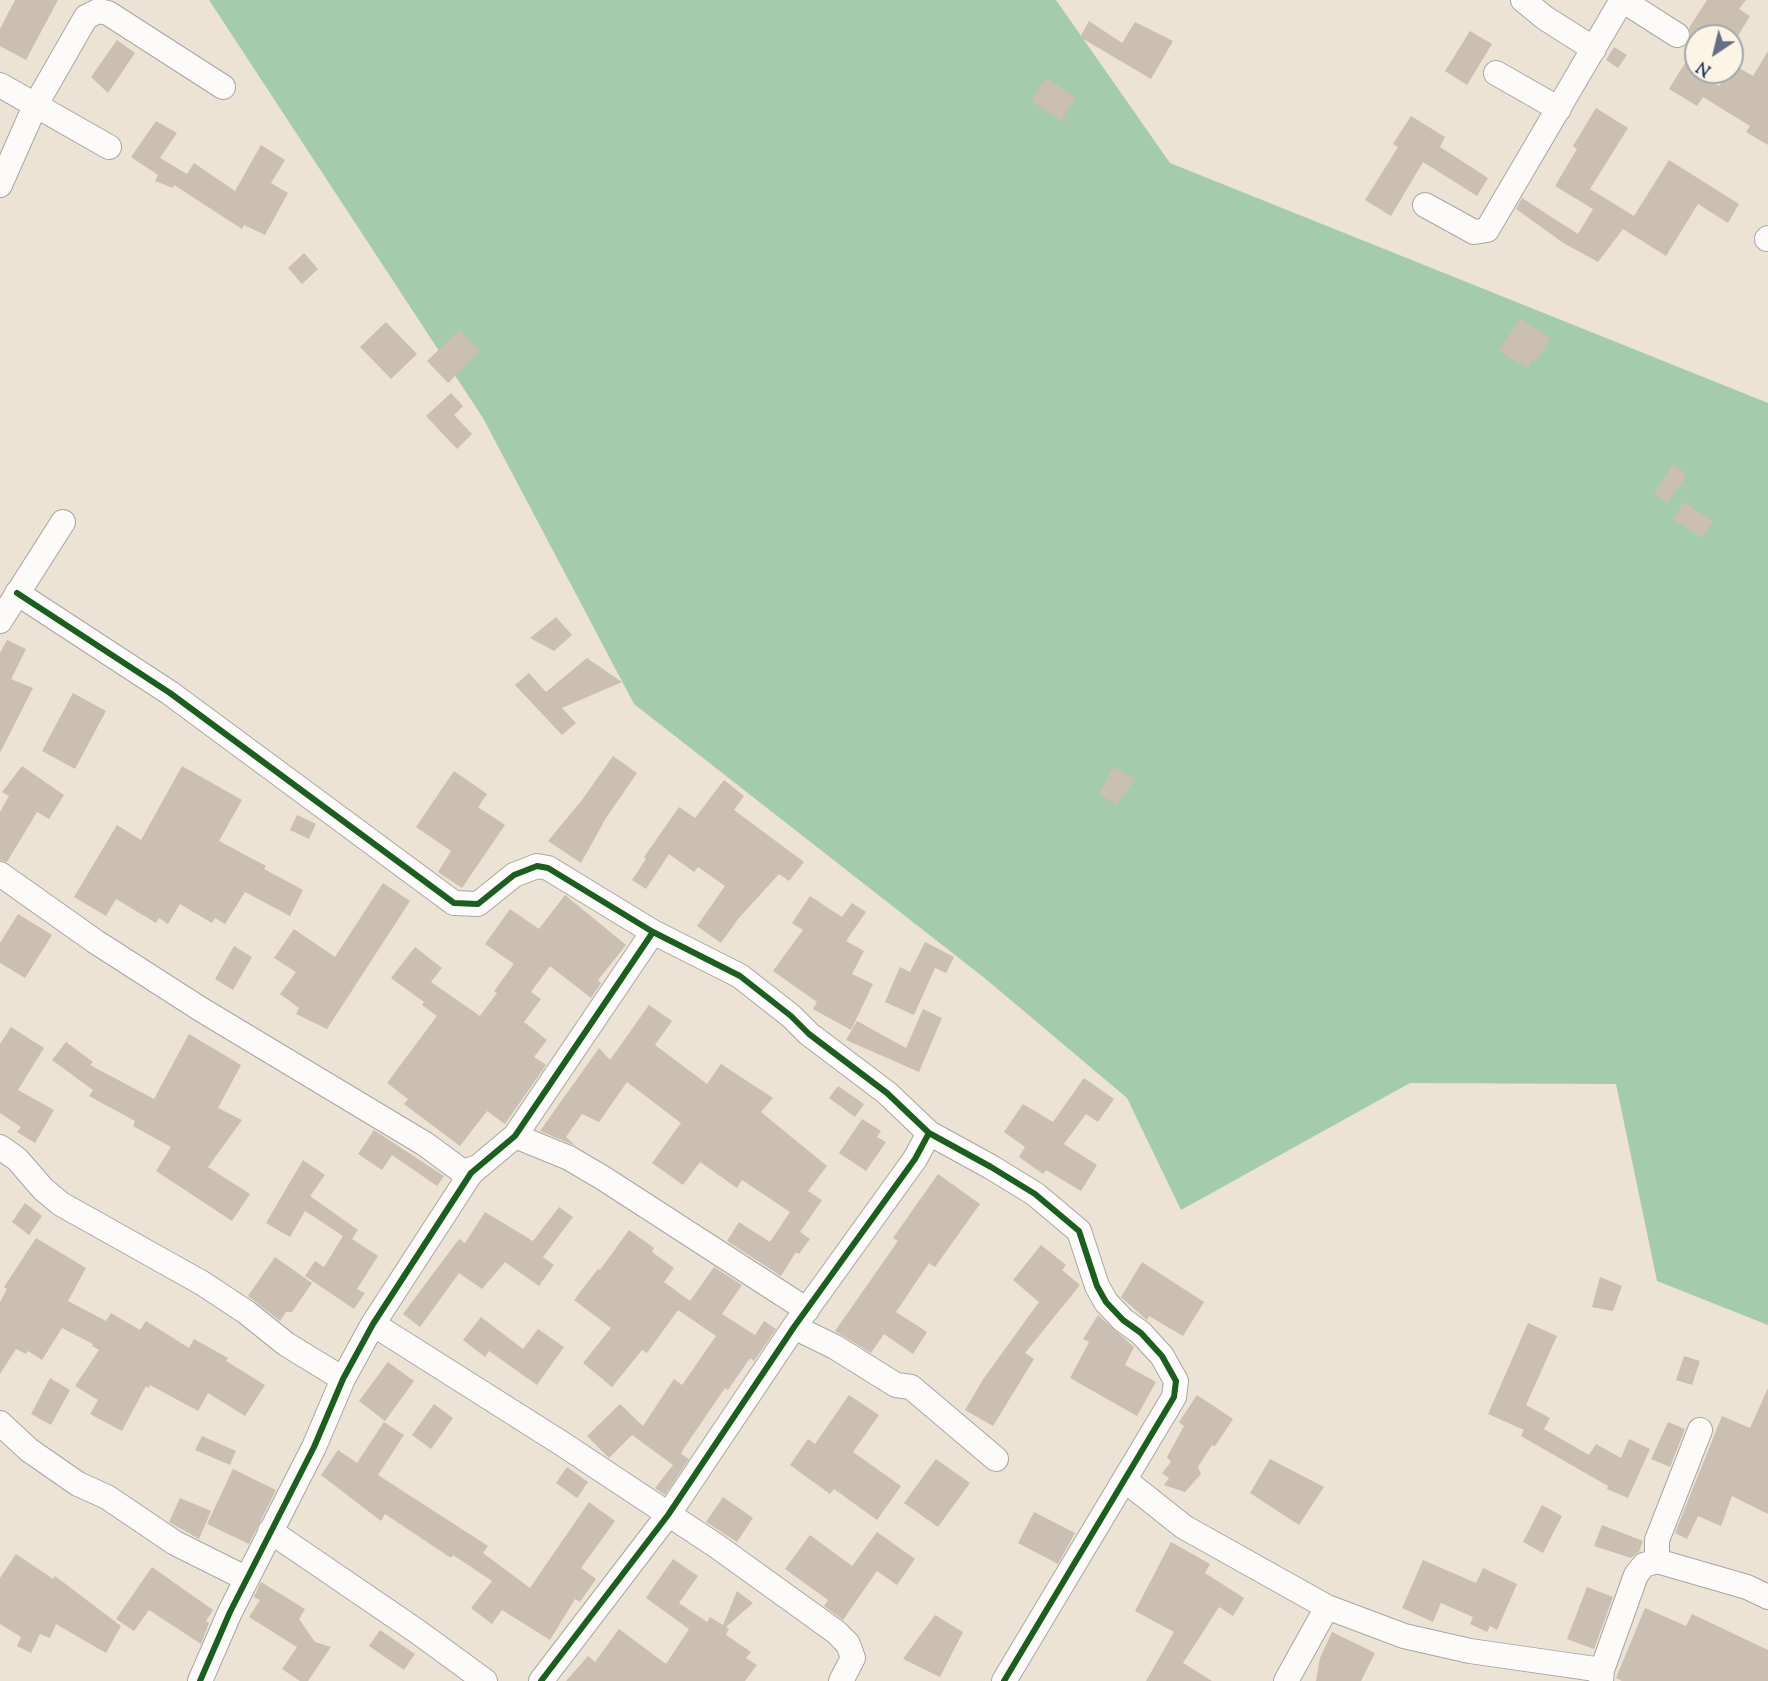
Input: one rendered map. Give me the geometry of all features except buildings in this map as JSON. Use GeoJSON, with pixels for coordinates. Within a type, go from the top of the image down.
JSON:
{"type":"FeatureCollection","features":[{"type":"Feature","properties":{"kind":"street"},"geometry":{"type":"LineString","coordinates":[[1523,0],[1594,49]]}},
{"type":"Feature","properties":{"kind":"street"},"geometry":{"type":"LineString","coordinates":[[1425,205],[1474,232],[1487,230],[1622,0],[1677,35]]}},
{"type":"Feature","properties":{"kind":"street"},"geometry":{"type":"LineString","coordinates":[[0,185],[35,106],[87,17],[98,11],[108,13],[223,87]]}},
{"type":"Feature","properties":{"kind":"street"},"geometry":{"type":"LineString","coordinates":[[1496,73],[1559,109]]}},
{"type":"Feature","properties":{"kind":"street"},"geometry":{"type":"LineString","coordinates":[[0,85],[109,147]]}},
{"type":"Feature","properties":{"kind":"street"},"geometry":{"type":"LineString","coordinates":[[0,621],[63,522]]}},
{"type":"Feature","properties":{"kind":"street"},"geometry":{"type":"LineString","coordinates":[[17,593],[170,693],[454,903],[478,904],[514,875],[537,866],[567,878],[653,932],[740,976],[809,1034],[887,1094],[929,1133],[991,1167],[1061,1213],[1079,1231],[1097,1286],[1106,1302],[1123,1320],[1141,1333],[1167,1364],[1176,1381],[1174,1397],[1126,1481],[1004,1681]]}},
{"type":"Feature","properties":{"kind":"street"},"geometry":{"type":"LineString","coordinates":[[0,874],[106,948],[202,1010],[425,1144],[463,1172],[478,1167]]}},
{"type":"Feature","properties":{"kind":"street"},"geometry":{"type":"LineString","coordinates":[[200,1681],[246,1579],[314,1447],[343,1379],[373,1324],[434,1228],[478,1167],[515,1136],[653,932]]}},
{"type":"Feature","properties":{"kind":"street"},"geometry":{"type":"LineString","coordinates":[[541,1681],[668,1515],[801,1319],[915,1159],[929,1133]]}},
{"type":"Feature","properties":{"kind":"street"},"geometry":{"type":"LineString","coordinates":[[515,1136],[568,1158],[603,1178],[801,1319],[835,1347],[896,1385],[911,1388],[996,1459]]}},
{"type":"Feature","properties":{"kind":"street"},"geometry":{"type":"LineString","coordinates":[[0,1147],[17,1159],[43,1189],[62,1204],[202,1283],[246,1311],[286,1344],[343,1379]]}},
{"type":"Feature","properties":{"kind":"street"},"geometry":{"type":"LineString","coordinates":[[373,1324],[561,1443],[836,1632],[848,1644],[853,1658],[841,1681]]}},
{"type":"Feature","properties":{"kind":"street"},"geometry":{"type":"LineString","coordinates":[[0,1423],[28,1450],[78,1484],[107,1497],[175,1543],[246,1579]]}},
{"type":"Feature","properties":{"kind":"street"},"geometry":{"type":"LineString","coordinates":[[1657,1561],[1657,1540],[1700,1430]]}},
{"type":"Feature","properties":{"kind":"street"},"geometry":{"type":"LineString","coordinates":[[1126,1481],[1184,1527],[1326,1607],[1404,1636],[1470,1651],[1601,1675],[1635,1575],[1644,1565],[1657,1561],[1747,1587],[1768,1597]]}},
{"type":"Feature","properties":{"kind":"street"},"geometry":{"type":"LineString","coordinates":[[270,1531],[418,1632],[485,1681]]}},
{"type":"Feature","properties":{"kind":"street"},"geometry":{"type":"LineString","coordinates":[[1286,1681],[1326,1607]]}},
{"type":"Feature","properties":{"kind":"green space"},"geometry":{"type":"Polygon","coordinates":[[[209,0],[1056,0],[1170,163],[1768,403],[1768,1325],[1657,1281],[1616,1084],[1410,1083],[1181,1210],[1127,1098],[987,980],[634,704],[483,418],[209,0]]]}},
{"type":"Feature","properties":{"kind":"cycle path"},"geometry":{"type":"LineString","coordinates":[[17,593],[170,693],[454,903],[478,904],[514,875],[537,866],[548,868],[653,932],[740,976],[791,1016],[809,1034],[887,1093],[929,1133],[1035,1194],[1079,1231],[1097,1286],[1106,1302],[1123,1320],[1141,1333],[1162,1356],[1176,1381],[1174,1397],[1004,1681]]}},
{"type":"Feature","properties":{"kind":"cycle path"},"geometry":{"type":"LineString","coordinates":[[200,1681],[230,1612],[314,1447],[343,1379],[373,1324],[471,1173],[515,1136],[653,932]]}},
{"type":"Feature","properties":{"kind":"cycle path"},"geometry":{"type":"LineString","coordinates":[[541,1681],[668,1515],[794,1327],[915,1159],[929,1133]]}}]}
